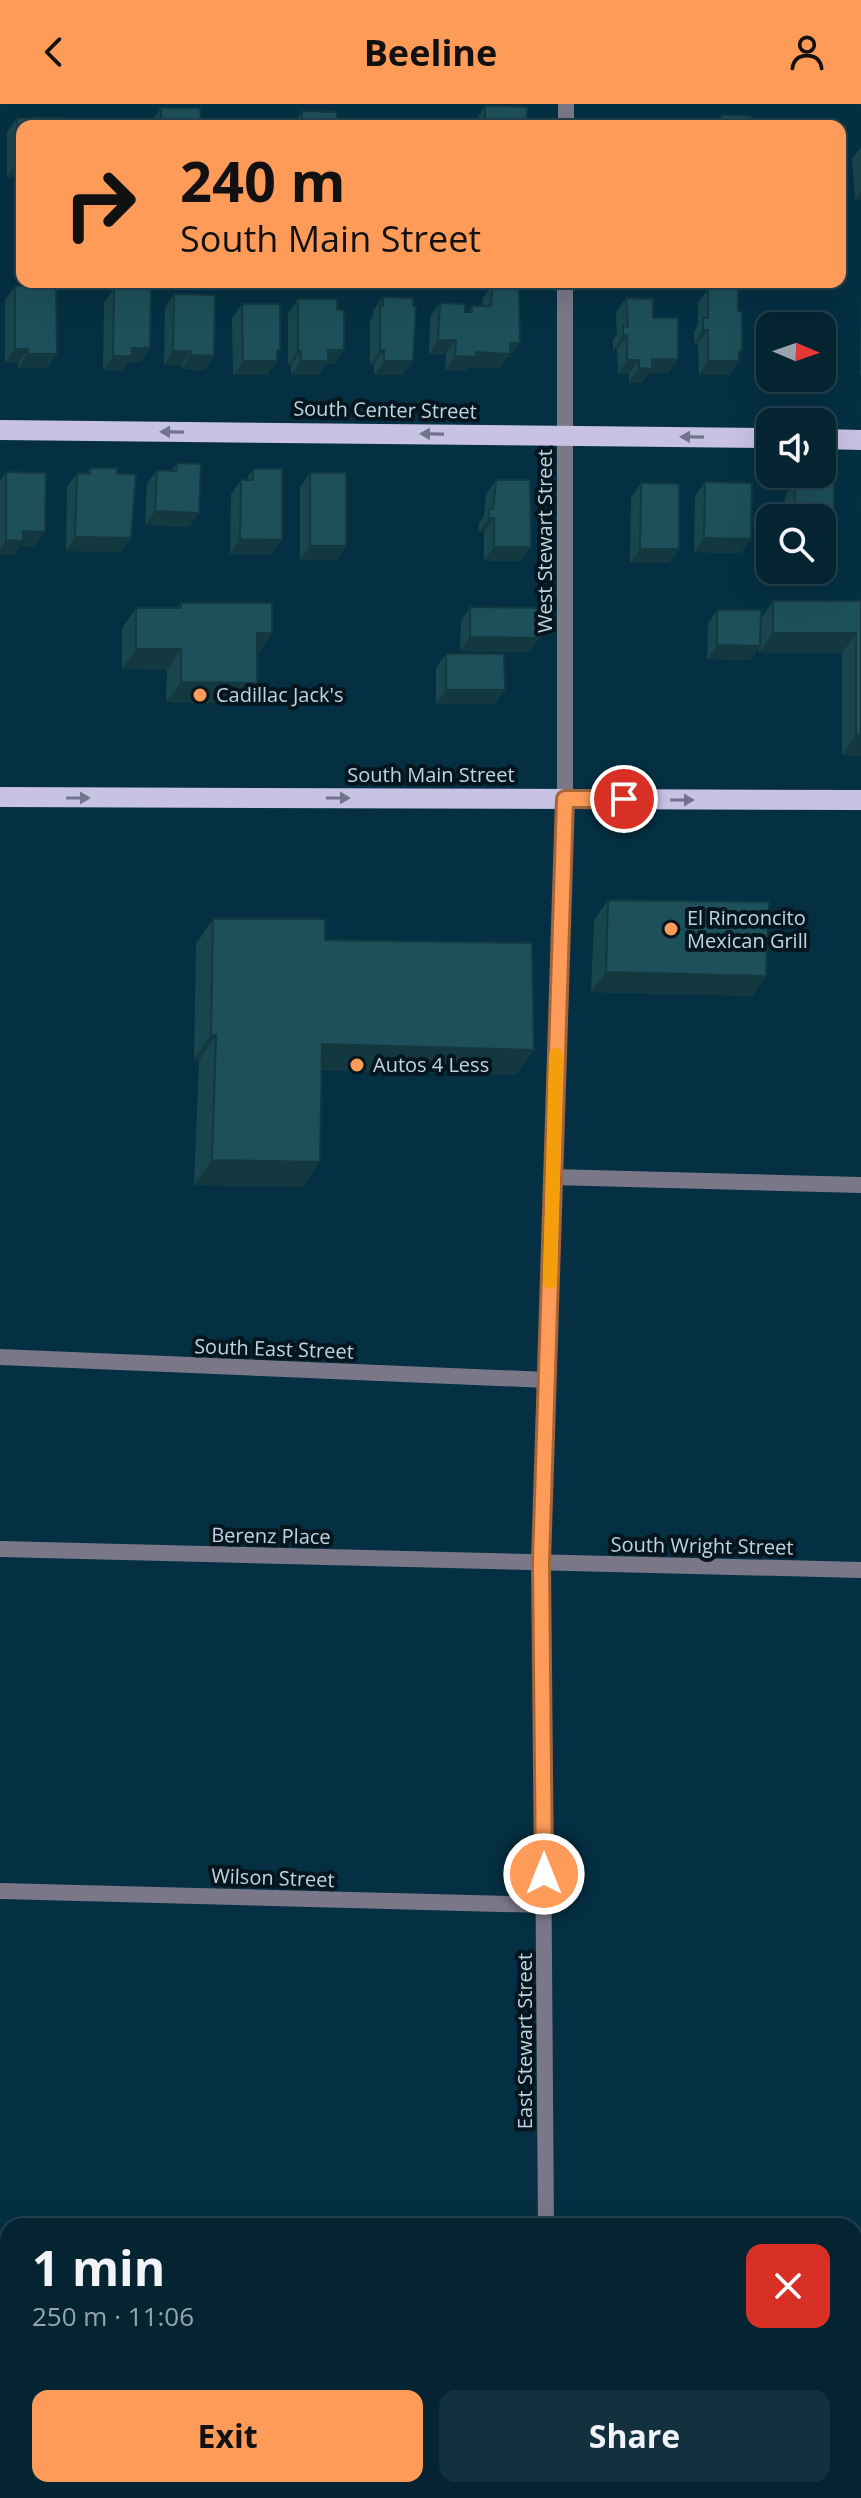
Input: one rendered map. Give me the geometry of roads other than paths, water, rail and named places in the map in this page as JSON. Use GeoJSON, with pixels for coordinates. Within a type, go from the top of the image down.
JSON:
{"type":"FeatureCollection","features":[{"type":"Feature","properties":{"kind":"main road","name":"South Center Street"},"geometry":{"type":"LineString","coordinates":[[0,430],[756,438]]}},
{"type":"Feature","properties":{"kind":"main road"},"geometry":{"type":"LineString","coordinates":[[836,439],[861,440]]}},
{"type":"Feature","properties":{"kind":"main road","name":"South Main Street"},"geometry":{"type":"LineString","coordinates":[[0,797],[861,800]]}},
{"type":"Feature","properties":{"kind":"street","name":"West Stewart Street"},"geometry":{"type":"LineString","coordinates":[[565,288],[565,799]]}},
{"type":"Feature","properties":{"kind":"street","name":"East Stewart Street"},"geometry":{"type":"LineString","coordinates":[[546,2218],[541,1562],[565,799]]}},
{"type":"Feature","properties":{"kind":"street"},"geometry":{"type":"LineString","coordinates":[[552,1177],[861,1185]]}},
{"type":"Feature","properties":{"kind":"street","name":"South East Street"},"geometry":{"type":"LineString","coordinates":[[0,1357],[547,1380]]}},
{"type":"Feature","properties":{"kind":"street","name":"Berenz Place"},"geometry":{"type":"LineString","coordinates":[[0,1549],[541,1562]]}},
{"type":"Feature","properties":{"kind":"street","name":"South Wright Street"},"geometry":{"type":"LineString","coordinates":[[541,1562],[861,1570]]}},
{"type":"Feature","properties":{"kind":"street","name":"Wilson Street"},"geometry":{"type":"LineString","coordinates":[[0,1891],[544,1905]]}},
{"type":"Feature","properties":{"kind":"place","name":"Cadillac Jack's"},"geometry":{"type":"Point","coordinates":[200,695]}},
{"type":"Feature","properties":{"kind":"place","name":"El Rinconcito Mexican Grill"},"geometry":{"type":"Point","coordinates":[671,929]}},
{"type":"Feature","properties":{"kind":"place","name":"Autos 4 Less"},"geometry":{"type":"Point","coordinates":[357,1065]}}]}
